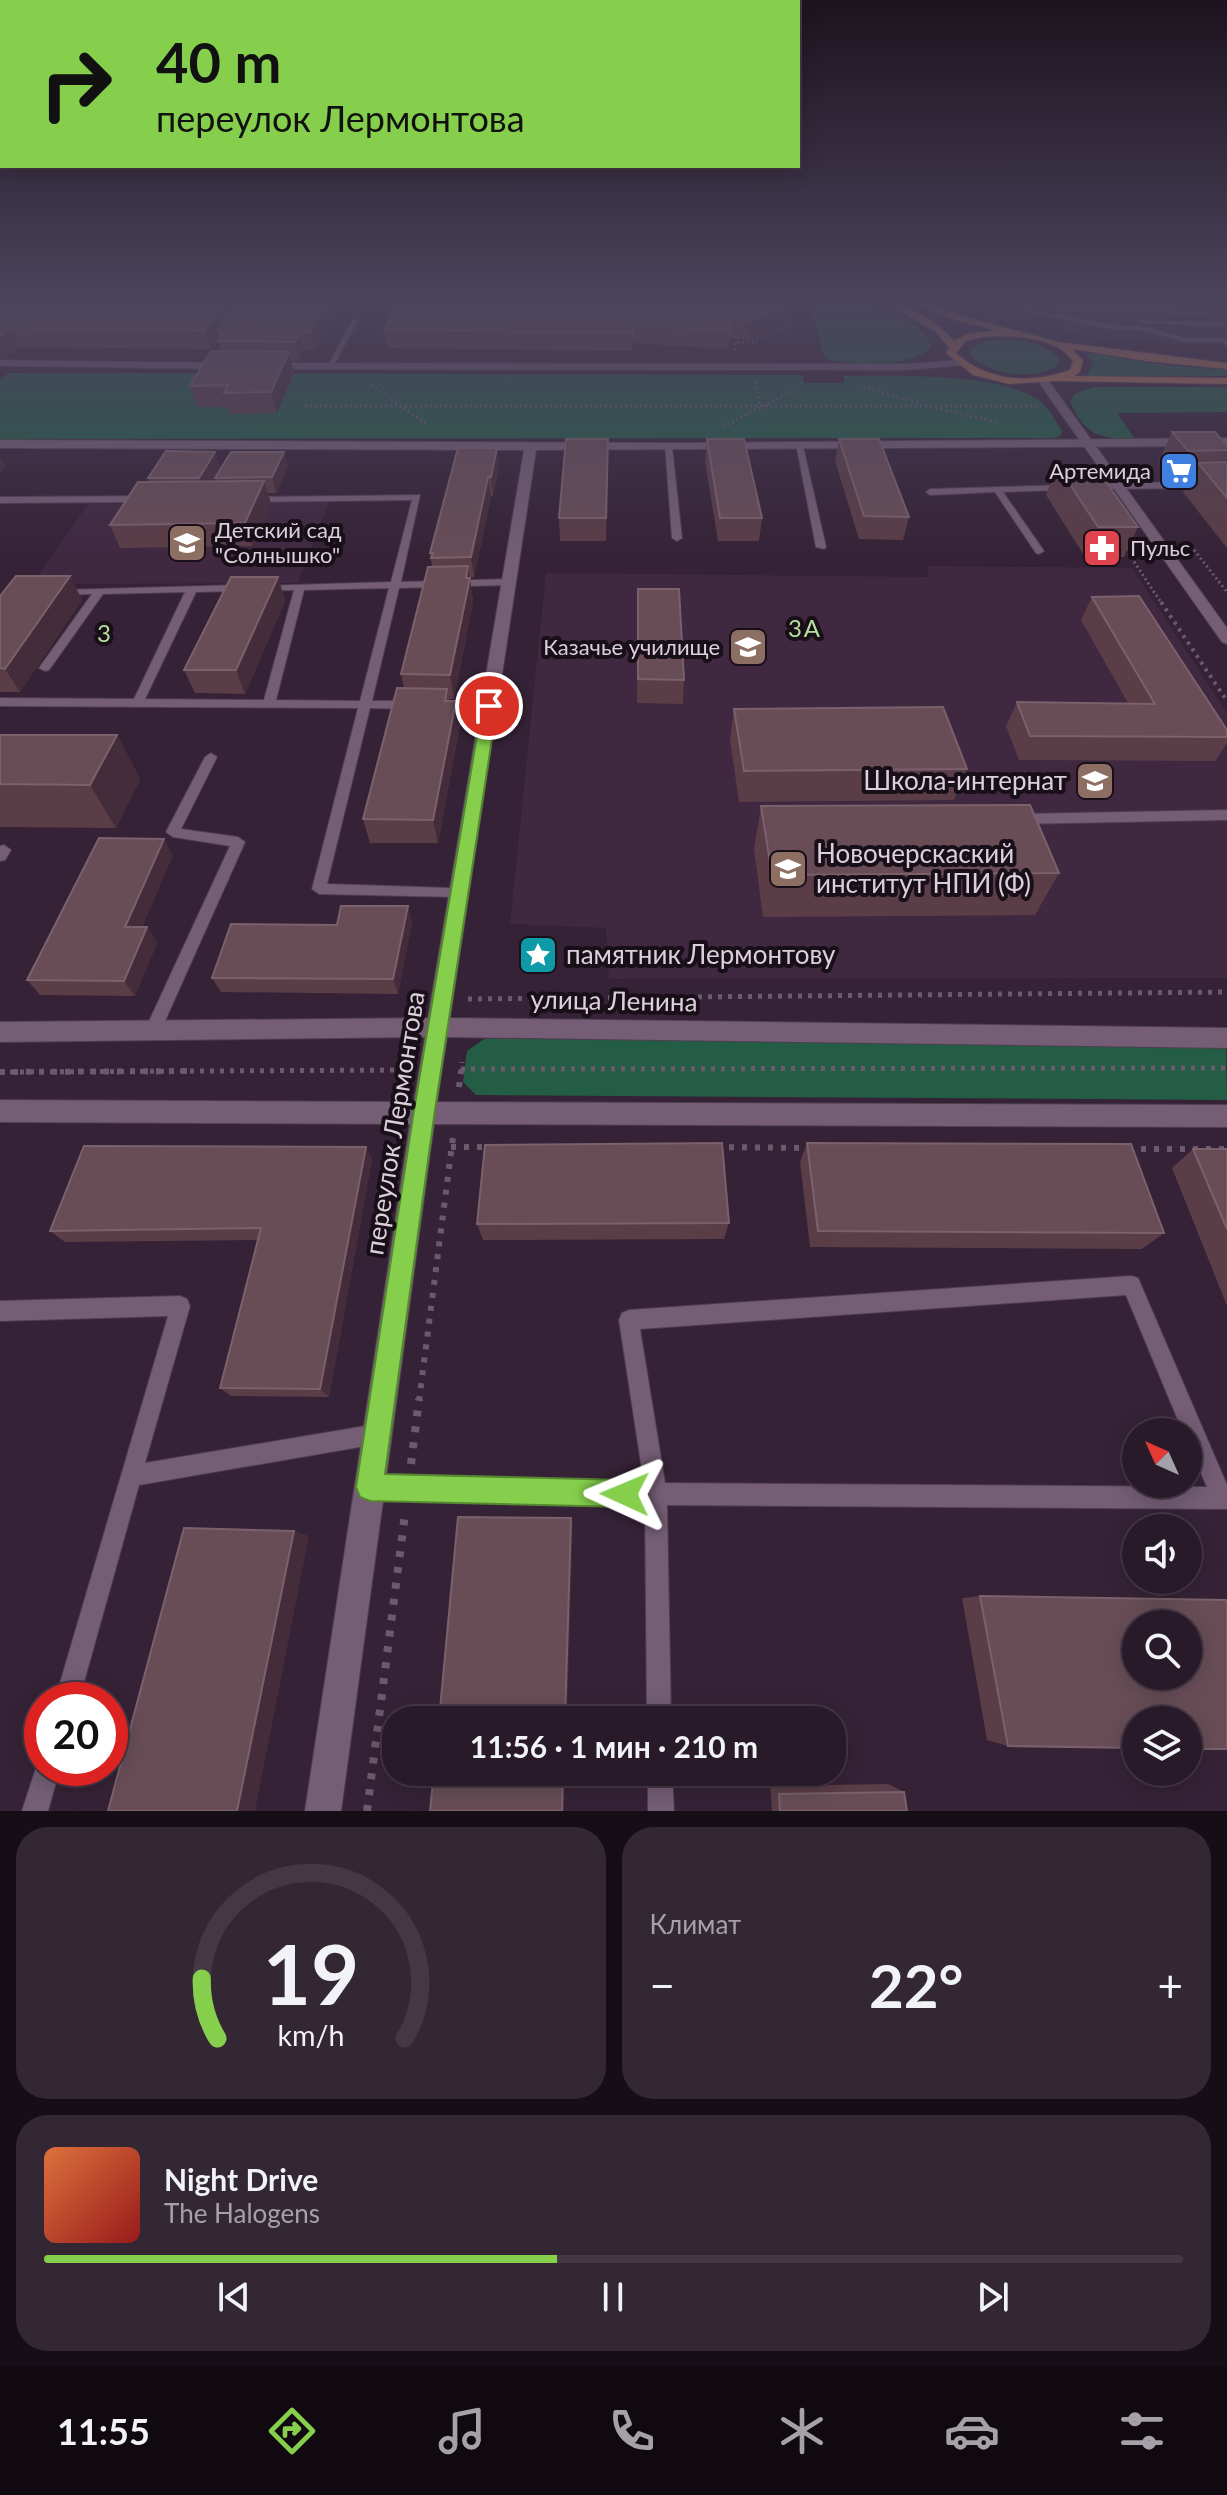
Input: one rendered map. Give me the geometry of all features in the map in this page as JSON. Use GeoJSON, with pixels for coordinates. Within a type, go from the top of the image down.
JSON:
{"type":"FeatureCollection","features":[{"type":"Feature","properties":{"kind":"street"},"geometry":{"type":"LineString","coordinates":[[1049,389],[1227,639]]}},
{"type":"Feature","properties":{"kind":"street"},"geometry":{"type":"LineString","coordinates":[[0,444],[687,447],[1227,442]]}},
{"type":"Feature","properties":{"kind":"street","name":"переулок Лермонтова"},"geometry":{"type":"LineString","coordinates":[[323,1811],[424,1110],[531,445]]}},
{"type":"Feature","properties":{"kind":"street","name":"улица Ленина"},"geometry":{"type":"LineString","coordinates":[[0,1032],[438,1027],[1227,1038]]}},
{"type":"Feature","properties":{"kind":"street"},"geometry":{"type":"LineString","coordinates":[[0,1111],[424,1110],[1227,1116]]}},
{"type":"Feature","properties":{"kind":"lane"},"geometry":{"type":"LineString","coordinates":[[233,458],[240,446]]}},
{"type":"Feature","properties":{"kind":"lane"},"geometry":{"type":"LineString","coordinates":[[799,446],[821,547]]}},
{"type":"Feature","properties":{"kind":"lane"},"geometry":{"type":"LineString","coordinates":[[668,447],[677,538]]}},
{"type":"Feature","properties":{"kind":"lane"},"geometry":{"type":"LineString","coordinates":[[930,492],[1118,485],[1227,485]]}},
{"type":"Feature","properties":{"kind":"lane"},"geometry":{"type":"LineString","coordinates":[[997,489],[1039,551]]}},
{"type":"Feature","properties":{"kind":"lane"},"geometry":{"type":"LineString","coordinates":[[241,499],[417,497],[319,889],[450,893]]}},
{"type":"Feature","properties":{"kind":"lane"},"geometry":{"type":"LineString","coordinates":[[0,500],[150,499]]}},
{"type":"Feature","properties":{"kind":"lane"},"geometry":{"type":"LineString","coordinates":[[53,593],[509,582]]}},
{"type":"Feature","properties":{"kind":"lane"},"geometry":{"type":"LineString","coordinates":[[269,704],[300,587]]}},
{"type":"Feature","properties":{"kind":"lane"},"geometry":{"type":"LineString","coordinates":[[138,703],[192,589]]}},
{"type":"Feature","properties":{"kind":"lane"},"geometry":{"type":"LineString","coordinates":[[45,668],[100,591]]}},
{"type":"Feature","properties":{"kind":"lane"},"geometry":{"type":"LineString","coordinates":[[0,702],[489,706]]}},
{"type":"Feature","properties":{"kind":"lane"},"geometry":{"type":"LineString","coordinates":[[153,1030],[238,842],[173,832],[211,757]]}},
{"type":"Feature","properties":{"kind":"lane"},"geometry":{"type":"LineString","coordinates":[[1003,819],[1227,815]]}},
{"type":"Feature","properties":{"kind":"lane"},"geometry":{"type":"LineString","coordinates":[[370,1487],[656,1494],[1225,1498],[1131,1285],[629,1320],[656,1494],[659,1706]]}},
{"type":"Feature","properties":{"kind":"lane"},"geometry":{"type":"LineString","coordinates":[[0,1311],[180,1306],[72,1682]]}},
{"type":"Feature","properties":{"kind":"lane"},"geometry":{"type":"LineString","coordinates":[[131,1476],[377,1434]]}},
{"type":"Feature","properties":{"kind":"lane"},"geometry":{"type":"LineString","coordinates":[[35,1811],[43,1786]]}},
{"type":"Feature","properties":{"kind":"lane"},"geometry":{"type":"LineString","coordinates":[[660,1786],[661,1811]]}},
{"type":"Feature","properties":{"kind":"path"},"geometry":{"type":"LineString","coordinates":[[377,389],[456,447]]}},
{"type":"Feature","properties":{"kind":"path"},"geometry":{"type":"LineString","coordinates":[[687,447],[796,389]]}},
{"type":"Feature","properties":{"kind":"path"},"geometry":{"type":"LineString","coordinates":[[867,389],[1000,423]]}},
{"type":"Feature","properties":{"kind":"path"},"geometry":{"type":"LineString","coordinates":[[305,406],[1045,406]]}},
{"type":"Feature","properties":{"kind":"path"},"geometry":{"type":"LineString","coordinates":[[1119,539],[1227,701]]}},
{"type":"Feature","properties":{"kind":"path"},"geometry":{"type":"LineString","coordinates":[[442,1001],[505,997],[1227,992]]}},
{"type":"Feature","properties":{"kind":"path"},"geometry":{"type":"LineString","coordinates":[[0,1072],[1227,1068]]}},
{"type":"Feature","properties":{"kind":"path"},"geometry":{"type":"LineString","coordinates":[[451,1147],[499,1147]]}},
{"type":"Feature","properties":{"kind":"path"},"geometry":{"type":"LineString","coordinates":[[705,1147],[815,1148]]}},
{"type":"Feature","properties":{"kind":"path"},"geometry":{"type":"LineString","coordinates":[[1116,1149],[1227,1149]]}},
{"type":"Feature","properties":{"kind":"shaded area","name":"Детский сад \"Солнышко\""},"geometry":{"type":"Polygon","coordinates":[[[329,502],[298,583],[32,584],[88,504],[329,502]]]}},
{"type":"Feature","properties":{"kind":"shaded area"},"geometry":{"type":"Polygon","coordinates":[[[926,566],[1132,568],[1227,713],[1227,978],[609,979],[606,928],[510,924],[546,573],[929,577],[926,566]]]}},
{"type":"Feature","properties":{"kind":"green space"},"geometry":{"type":"Polygon","coordinates":[[[0,389],[1011,389],[1029,395],[1045,406],[1062,432],[1053,438],[0,439],[0,389]]]}},
{"type":"Feature","properties":{"kind":"green space"},"geometry":{"type":"Polygon","coordinates":[[[1090,389],[1227,389],[1227,412],[1117,413],[1135,439],[1112,438],[1088,429],[1070,401],[1074,394],[1090,389]]]}},
{"type":"Feature","properties":{"kind":"green space"},"geometry":{"type":"Polygon","coordinates":[[[484,1039],[1226,1040],[1227,1100],[476,1095],[463,1082],[467,1051],[484,1039]]]}},
{"type":"Feature","properties":{"kind":"building"},"geometry":{"type":"Polygon","coordinates":[[[226,389],[273,389],[271,392],[224,393],[226,389]]]}},
{"type":"Feature","properties":{"kind":"building"},"geometry":{"type":"Polygon","coordinates":[[[1172,432],[1215,432],[1227,450],[1188,451],[1172,432]]]}},
{"type":"Feature","properties":{"kind":"building"},"geometry":{"type":"Polygon","coordinates":[[[566,439],[608,439],[606,518],[559,518],[566,439]]]}},
{"type":"Feature","properties":{"kind":"building"},"geometry":{"type":"Polygon","coordinates":[[[707,439],[744,439],[762,518],[720,518],[707,439]]]}},
{"type":"Feature","properties":{"kind":"building"},"geometry":{"type":"Polygon","coordinates":[[[839,439],[879,439],[909,517],[864,516],[839,439]]]}},
{"type":"Feature","properties":{"kind":"building"},"geometry":{"type":"Polygon","coordinates":[[[458,448],[497,448],[471,557],[431,558],[433,553],[430,553],[458,448]]]}},
{"type":"Feature","properties":{"kind":"building"},"geometry":{"type":"Polygon","coordinates":[[[166,451],[215,452],[199,478],[148,478],[166,451]]]}},
{"type":"Feature","properties":{"kind":"building"},"geometry":{"type":"Polygon","coordinates":[[[231,452],[284,452],[272,477],[215,478],[231,452]]]}},
{"type":"Feature","properties":{"kind":"building"},"geometry":{"type":"Polygon","coordinates":[[[1227,462],[1227,498],[1198,463],[1227,462]]]}},
{"type":"Feature","properties":{"kind":"building"},"geometry":{"type":"Polygon","coordinates":[[[1094,465],[1138,527],[1098,527],[1058,466],[1094,465]]]}},
{"type":"Feature","properties":{"kind":"building"},"geometry":{"type":"Polygon","coordinates":[[[264,481],[245,523],[110,525],[138,482],[264,481]]]}},
{"type":"Feature","properties":{"kind":"building"},"geometry":{"type":"Polygon","coordinates":[[[468,566],[466,578],[470,578],[450,675],[401,674],[428,567],[468,566]]]}},
{"type":"Feature","properties":{"kind":"building"},"geometry":{"type":"Polygon","coordinates":[[[16,576],[70,576],[5,669],[0,668],[0,596],[16,576]]]}},
{"type":"Feature","properties":{"kind":"building"},"geometry":{"type":"Polygon","coordinates":[[[231,577],[278,577],[236,670],[184,670],[231,577]]]}},
{"type":"Feature","properties":{"kind":"building"},"geometry":{"type":"Polygon","coordinates":[[[638,589],[679,589],[684,680],[638,679],[638,589]]]}},
{"type":"Feature","properties":{"kind":"building"},"geometry":{"type":"Polygon","coordinates":[[[1139,596],[1227,730],[1227,737],[1030,736],[1017,702],[1155,704],[1092,597],[1139,596]]]}},
{"type":"Feature","properties":{"kind":"building"},"geometry":{"type":"Polygon","coordinates":[[[397,688],[447,689],[445,701],[456,701],[433,820],[363,819],[397,688]]]}},
{"type":"Feature","properties":{"kind":"building"},"geometry":{"type":"Polygon","coordinates":[[[943,707],[967,769],[744,771],[734,709],[943,707]]]}},
{"type":"Feature","properties":{"kind":"building"},"geometry":{"type":"Polygon","coordinates":[[[0,735],[117,735],[90,785],[0,784],[0,735]]]}},
{"type":"Feature","properties":{"kind":"building"},"geometry":{"type":"Polygon","coordinates":[[[1030,805],[1059,873],[772,875],[761,806],[1030,805]]]}},
{"type":"Feature","properties":{"kind":"building"},"geometry":{"type":"Polygon","coordinates":[[[99,838],[164,839],[125,927],[147,927],[124,981],[27,980],[99,838]]]}},
{"type":"Feature","properties":{"kind":"building"},"geometry":{"type":"Polygon","coordinates":[[[341,906],[408,906],[393,979],[212,978],[231,924],[337,925],[341,906]]]}},
{"type":"Feature","properties":{"kind":"building"},"geometry":{"type":"Polygon","coordinates":[[[722,1143],[729,1223],[477,1224],[485,1145],[722,1143]]]}},
{"type":"Feature","properties":{"kind":"building"},"geometry":{"type":"Polygon","coordinates":[[[807,1143],[1131,1144],[1164,1233],[818,1231],[807,1143]]]}},
{"type":"Feature","properties":{"kind":"building"},"geometry":{"type":"Polygon","coordinates":[[[84,1146],[366,1147],[320,1389],[220,1388],[261,1228],[50,1231],[84,1146]]]}},
{"type":"Feature","properties":{"kind":"building"},"geometry":{"type":"Polygon","coordinates":[[[1193,1149],[1227,1149],[1227,1229],[1193,1149]]]}},
{"type":"Feature","properties":{"kind":"building"},"geometry":{"type":"Polygon","coordinates":[[[458,1517],[571,1518],[565,1706],[440,1706],[458,1517]]]}},
{"type":"Feature","properties":{"kind":"building"},"geometry":{"type":"Polygon","coordinates":[[[184,1528],[294,1531],[237,1811],[108,1811],[115,1786],[128,1786],[128,1737],[184,1528]]]}},
{"type":"Feature","properties":{"kind":"building"},"geometry":{"type":"Polygon","coordinates":[[[980,1596],[1227,1600],[1227,1749],[1202,1749],[1202,1706],[1122,1706],[1122,1748],[1008,1746],[980,1596]]]}},
{"type":"Feature","properties":{"kind":"building"},"geometry":{"type":"Polygon","coordinates":[[[433,1786],[563,1786],[562,1811],[430,1811],[433,1786]]]}},
{"type":"Feature","properties":{"kind":"building"},"geometry":{"type":"Polygon","coordinates":[[[904,1792],[907,1811],[780,1811],[779,1794],[904,1792]]]}},
{"type":"Feature","properties":{"kind":"place","name":"Артемида"},"geometry":{"type":"Point","coordinates":[1179,471]}},
{"type":"Feature","properties":{"kind":"place","name":"Детский сад \"Солнышко\""},"geometry":{"type":"Point","coordinates":[187,543]}},
{"type":"Feature","properties":{"kind":"place","name":"Пульс"},"geometry":{"type":"Point","coordinates":[1102,548]}},
{"type":"Feature","properties":{"kind":"place","name":"Казачье училище"},"geometry":{"type":"Point","coordinates":[748,647]}},
{"type":"Feature","properties":{"kind":"place","name":"Школа-интернат"},"geometry":{"type":"Point","coordinates":[1095,781]}},
{"type":"Feature","properties":{"kind":"place","name":"Новочерскаский институт НПИ (Ф)"},"geometry":{"type":"Point","coordinates":[788,869]}},
{"type":"Feature","properties":{"kind":"place","name":"памятник Лермонтову"},"geometry":{"type":"Point","coordinates":[538,955]}},
{"type":"Feature","properties":{"kind":"district","name":"3А"},"geometry":{"type":"Point","coordinates":[805,629]}},
{"type":"Feature","properties":{"kind":"district","name":"3"},"geometry":{"type":"Point","coordinates":[105,634]}},
{"type":"Feature","properties":{"kind":"route"},"geometry":{"type":"LineString","coordinates":[[489,706],[424,1110],[370,1487],[625,1494]]}}]}
